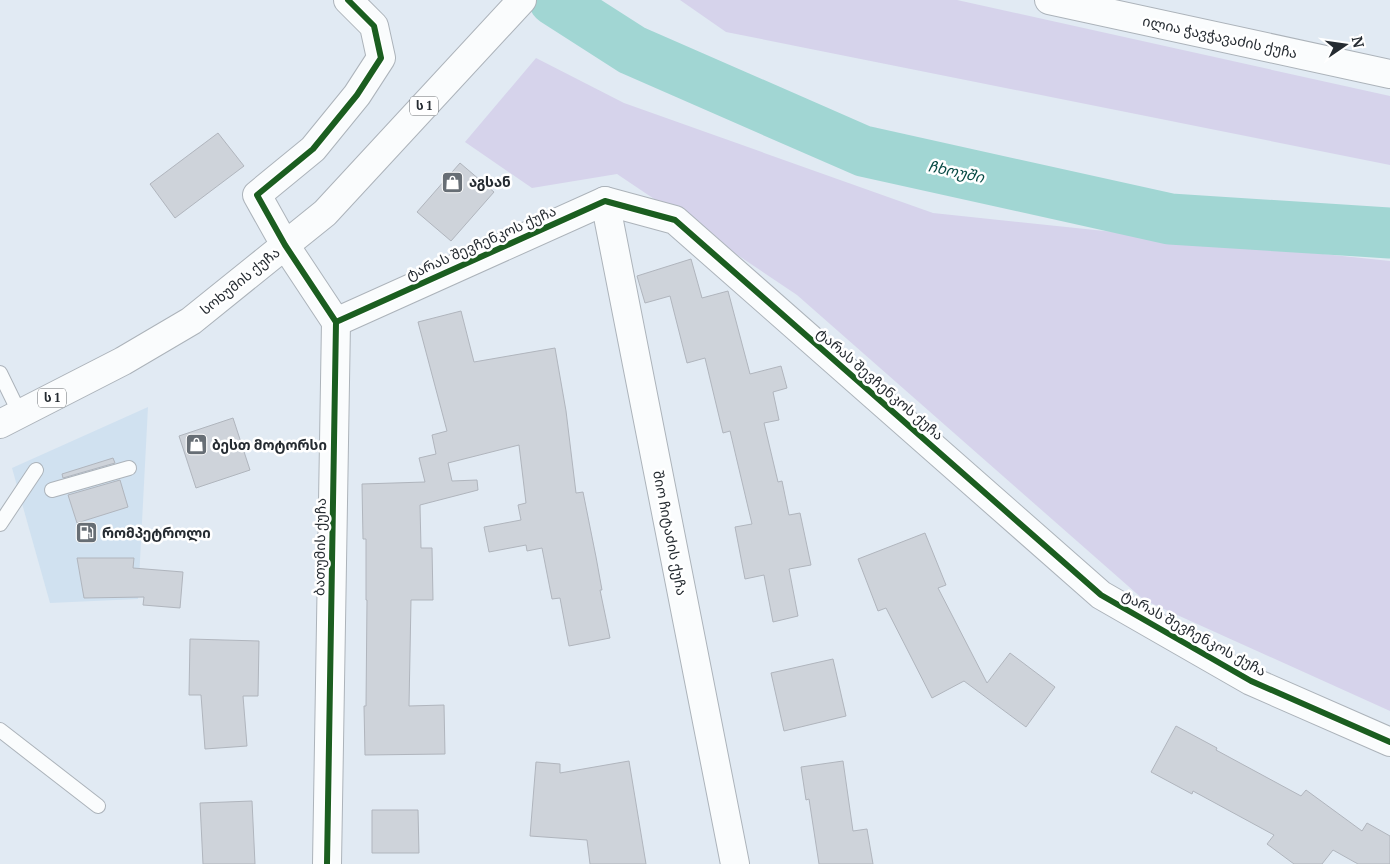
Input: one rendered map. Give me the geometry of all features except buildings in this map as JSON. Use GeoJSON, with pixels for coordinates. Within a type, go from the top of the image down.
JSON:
{"type":"FeatureCollection","features":[{"type":"Feature","properties":{"kind":"main road"},"geometry":{"type":"LineString","coordinates":[[336,322],[285,244],[257,196],[314,149],[357,95],[382,58],[374,26],[348,0]]}},
{"type":"Feature","properties":{"kind":"main road","name":"სოხუმის ქუჩა"},"geometry":{"type":"LineString","coordinates":[[10,419],[123,361],[191,321],[325,213],[522,0]]}},
{"type":"Feature","properties":{"kind":"main road","name":"ილია ჭავჭავაძის ქუჩა"},"geometry":{"type":"LineString","coordinates":[[1049,0],[1390,74]]}},
{"type":"Feature","properties":{"kind":"main road","name":"ტარას შევჩენკოს ქუჩა"},"geometry":{"type":"LineString","coordinates":[[336,322],[605,201],[675,220],[1101,595],[1251,682],[1390,742]]}},
{"type":"Feature","properties":{"kind":"main road","name":"შიო ჩიტაძის ქუჩა"},"geometry":{"type":"LineString","coordinates":[[605,201],[735,864]]}},
{"type":"Feature","properties":{"kind":"main road","name":"ბათუმის ქუჩა"},"geometry":{"type":"LineString","coordinates":[[328,864],[336,322]]}},
{"type":"Feature","properties":{"kind":"lane"},"geometry":{"type":"LineString","coordinates":[[0,373],[10,419]]}},
{"type":"Feature","properties":{"kind":"lane"},"geometry":{"type":"LineString","coordinates":[[52,490],[130,468]]}},
{"type":"Feature","properties":{"kind":"lane"},"geometry":{"type":"LineString","coordinates":[[0,524],[36,470]]}},
{"type":"Feature","properties":{"kind":"lane"},"geometry":{"type":"LineString","coordinates":[[0,730],[98,806]]}},
{"type":"Feature","properties":{"kind":"shaded area"},"geometry":{"type":"Polygon","coordinates":[[[680,0],[957,0],[1390,96],[1390,165],[726,32],[680,0]]]}},
{"type":"Feature","properties":{"kind":"shaded area"},"geometry":{"type":"Polygon","coordinates":[[[536,58],[624,103],[933,213],[1390,261],[1390,711],[1144,600],[797,295],[617,174],[532,188],[465,142],[536,58]]]}},
{"type":"Feature","properties":{"kind":"shaded area","name":"რომპეტროლი"},"geometry":{"type":"Polygon","coordinates":[[[148,407],[138,599],[50,603],[12,468],[148,407]]]}},
{"type":"Feature","properties":{"kind":"waterway","name":"ჩხოუში"},"geometry":{"type":"LineString","coordinates":[[554,0],[632,50],[863,151],[1170,219],[1390,233]]}},
{"type":"Feature","properties":{"kind":"cycle path"},"geometry":{"type":"LineString","coordinates":[[327,864],[336,322],[285,245],[257,195],[313,149],[357,95],[381,58],[374,26],[348,0]]}},
{"type":"Feature","properties":{"kind":"cycle path"},"geometry":{"type":"LineString","coordinates":[[336,322],[605,201],[675,220],[1101,595],[1251,681],[1390,742]]}},
{"type":"Feature","properties":{"kind":"place","name":"აგსან"},"geometry":{"type":"Point","coordinates":[453,182]}},
{"type":"Feature","properties":{"kind":"place","name":"ბესთ მოტორსი"},"geometry":{"type":"Point","coordinates":[196,445]}},
{"type":"Feature","properties":{"kind":"place","name":"რომპეტროლი"},"geometry":{"type":"Point","coordinates":[86,533]}}]}
